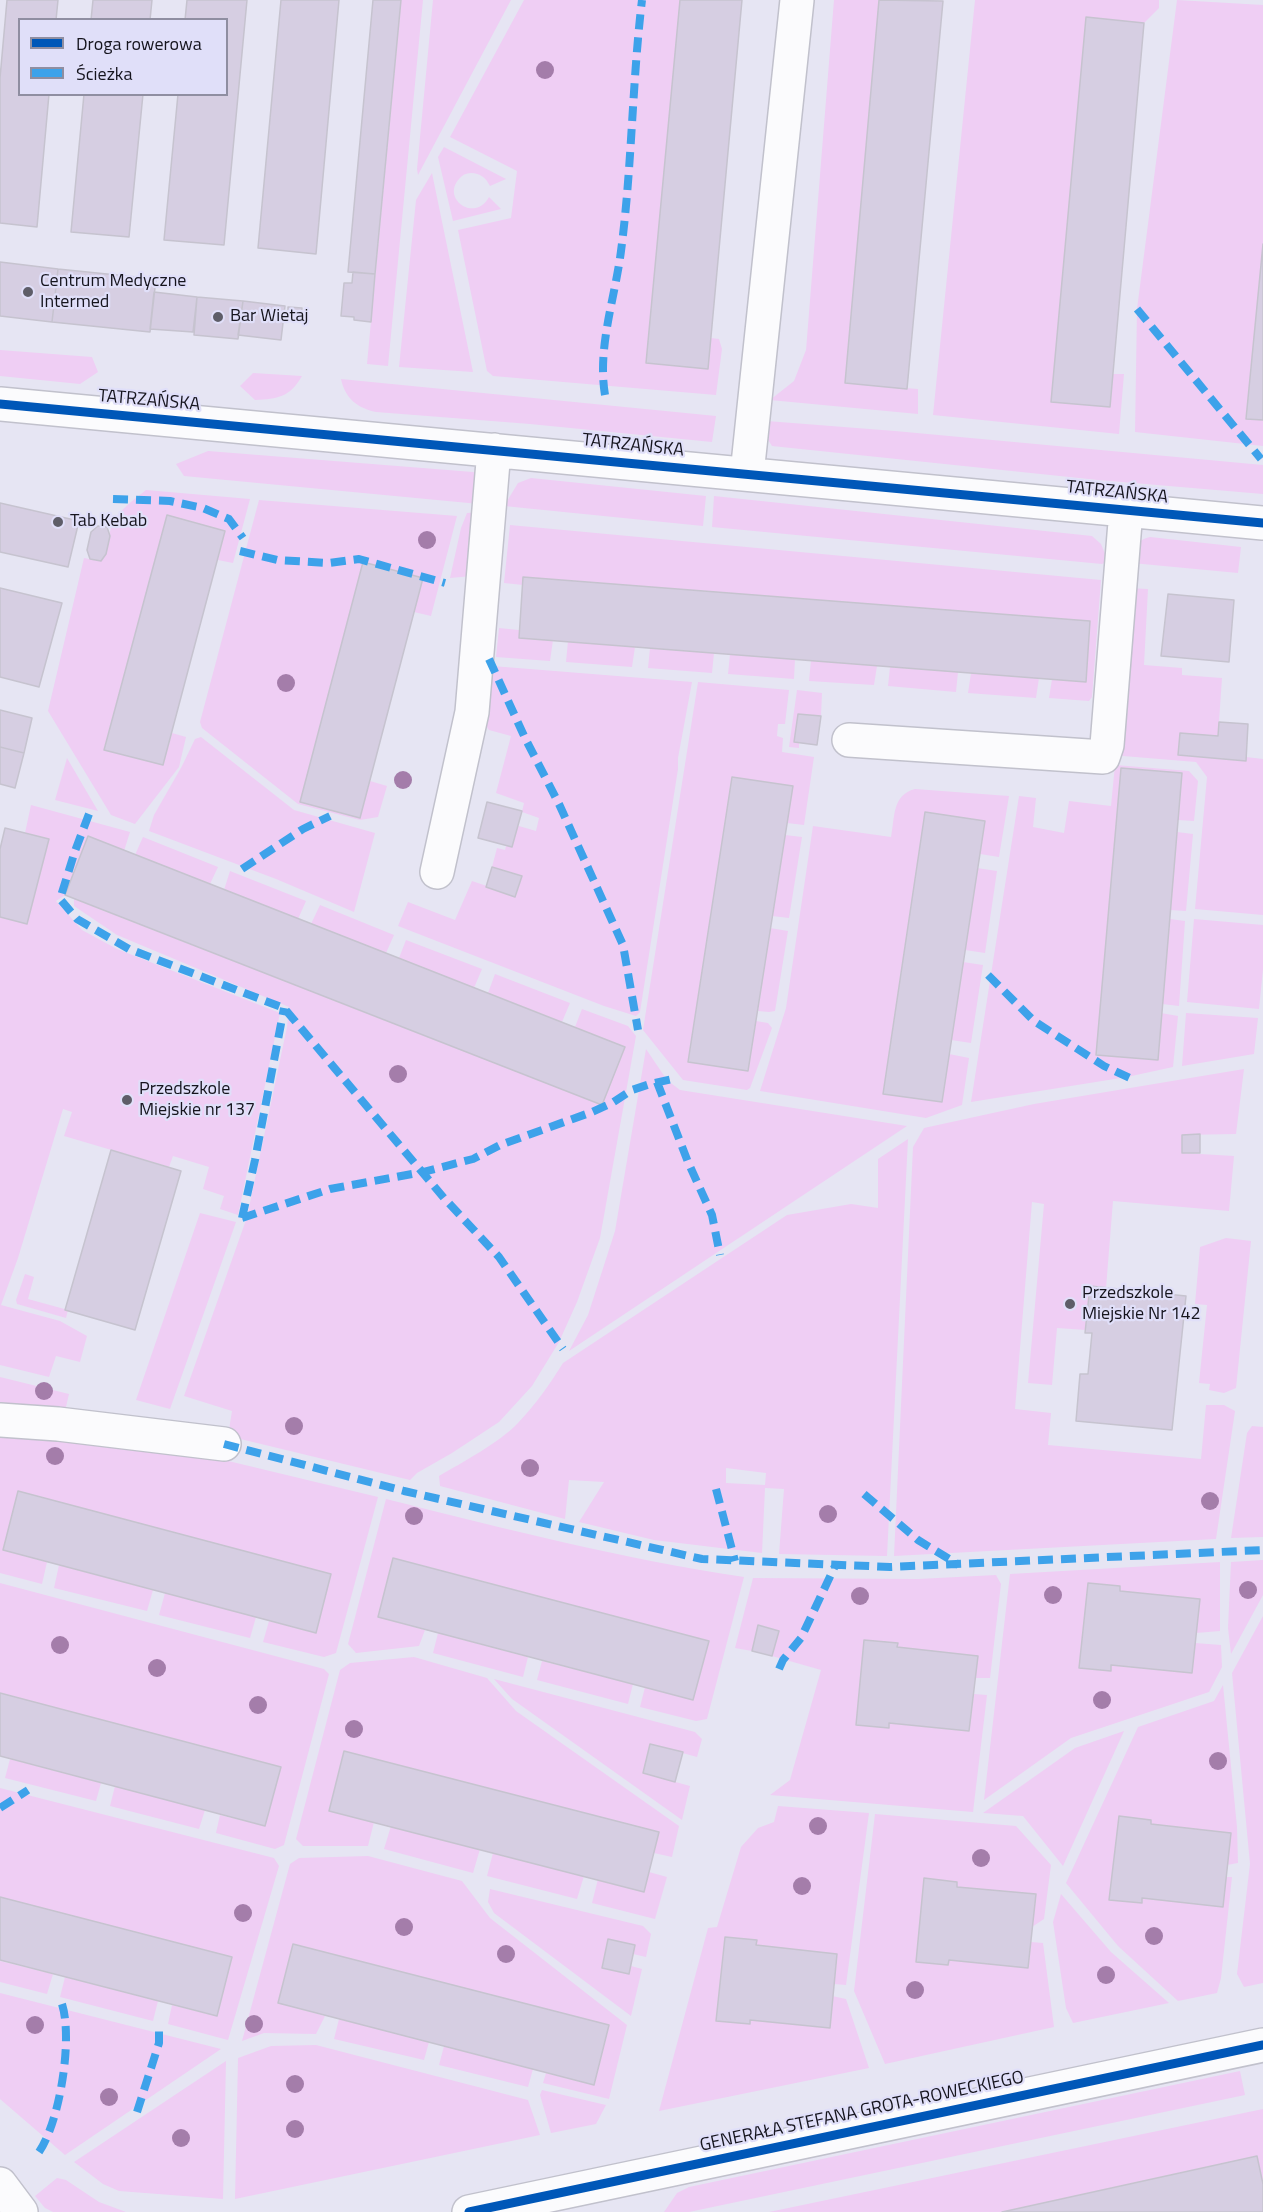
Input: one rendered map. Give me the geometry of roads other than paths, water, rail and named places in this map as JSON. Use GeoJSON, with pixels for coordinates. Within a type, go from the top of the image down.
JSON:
{"type":"FeatureCollection","features":[{"type":"Feature","properties":{"kind":"street"},"geometry":{"type":"LineString","coordinates":[[747,474],[797,0]]}},
{"type":"Feature","properties":{"kind":"street","name":"TATRZAŃSKA"},"geometry":{"type":"LineString","coordinates":[[0,404],[1263,523]]}},
{"type":"Feature","properties":{"kind":"street"},"geometry":{"type":"LineString","coordinates":[[437,872],[472,712],[494,450]]}},
{"type":"Feature","properties":{"kind":"street"},"geometry":{"type":"LineString","coordinates":[[849,740],[1102,757],[1107,745],[1126,510]]}},
{"type":"Feature","properties":{"kind":"street"},"geometry":{"type":"LineString","coordinates":[[0,1420],[58,1424],[224,1444]]}},
{"type":"Feature","properties":{"kind":"street","name":"GENERAŁA STEFANA GROTA-ROWECKIEGO"},"geometry":{"type":"LineString","coordinates":[[469,2212],[1263,2045]]}},
{"type":"Feature","properties":{"kind":"street"},"geometry":{"type":"LineString","coordinates":[[0,2184],[21,2212]]}},
{"type":"Feature","properties":{"kind":"place","name":"Centrum Medyczne Intermed"},"geometry":{"type":"Point","coordinates":[28,292]}},
{"type":"Feature","properties":{"kind":"place","name":"Bar Wietaj"},"geometry":{"type":"Point","coordinates":[218,317]}},
{"type":"Feature","properties":{"kind":"place","name":"Tab Kebab"},"geometry":{"type":"Point","coordinates":[58,522]}},
{"type":"Feature","properties":{"kind":"place","name":"Przedszkole Miejskie nr 137"},"geometry":{"type":"Point","coordinates":[127,1100]}},
{"type":"Feature","properties":{"kind":"place","name":"Przedszkole Miejskie Nr 142"},"geometry":{"type":"Point","coordinates":[1070,1304]}}]}
